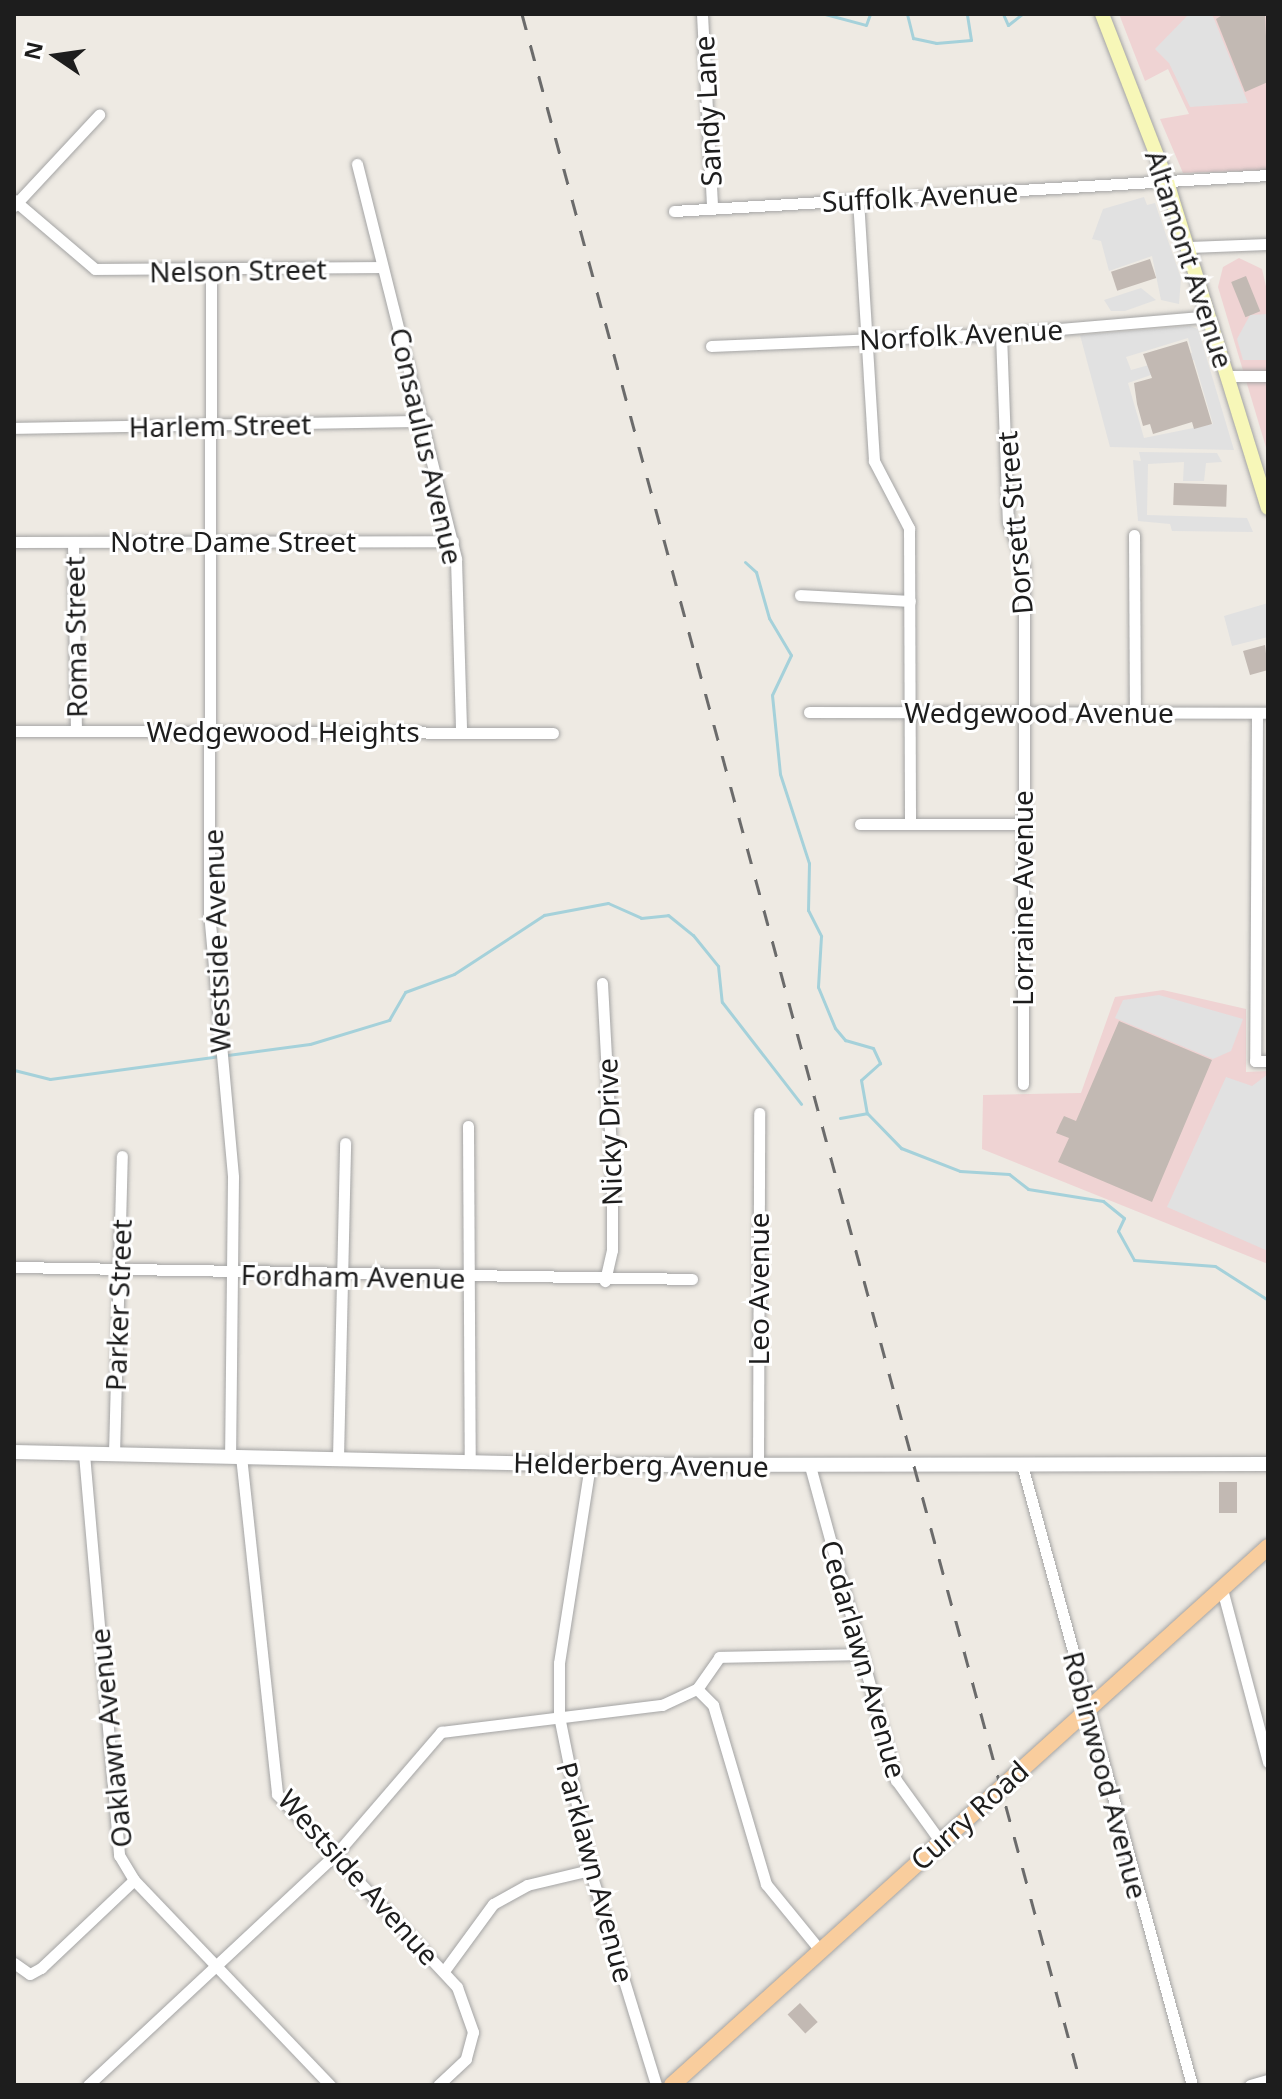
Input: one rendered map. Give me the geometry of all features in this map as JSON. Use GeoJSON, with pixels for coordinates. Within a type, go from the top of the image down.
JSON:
{"type":"FeatureCollection","features":[{"type":"Feature","properties":{"kind":"main road","name":"Altamont Avenue"},"geometry":{"type":"LineString","coordinates":[[1102,14],[1167,182],[1268,507]]}},
{"type":"Feature","properties":{"kind":"main road","name":"Curry Road"},"geometry":{"type":"LineString","coordinates":[[672,2085],[819,1949],[1268,1547]]}},
{"type":"Feature","properties":{"kind":"street","name":"Sandy Lane"},"geometry":{"type":"LineString","coordinates":[[702,14],[712,208]]}},
{"type":"Feature","properties":{"kind":"street"},"geometry":{"type":"LineString","coordinates":[[15,203],[99,115]]}},
{"type":"Feature","properties":{"kind":"street","name":"Consaulus Avenue"},"geometry":{"type":"LineString","coordinates":[[357,164],[425,421],[453,541],[461,731]]}},
{"type":"Feature","properties":{"kind":"street","name":"Suffolk Avenue"},"geometry":{"type":"LineString","coordinates":[[674,211],[1268,175]]}},
{"type":"Feature","properties":{"kind":"street"},"geometry":{"type":"LineString","coordinates":[[858,199],[874,461],[909,528],[910,823]]}},
{"type":"Feature","properties":{"kind":"street","name":"Nelson Street"},"geometry":{"type":"LineString","coordinates":[[15,203],[95,269],[211,271],[382,267]]}},
{"type":"Feature","properties":{"kind":"street"},"geometry":{"type":"LineString","coordinates":[[1188,247],[1268,244]]}},
{"type":"Feature","properties":{"kind":"street","name":"Westside Avenue"},"geometry":{"type":"LineString","coordinates":[[211,271],[214,729],[209,912],[218,1051],[233,1177],[236,1456],[277,1794],[337,1853],[444,1971],[469,2011],[473,2032],[466,2059],[438,2085]]}},
{"type":"Feature","properties":{"kind":"street","name":"Norfolk Avenue"},"geometry":{"type":"LineString","coordinates":[[711,346],[1001,334],[1209,316]]}},
{"type":"Feature","properties":{"kind":"street","name":"Dorsett Street"},"geometry":{"type":"LineString","coordinates":[[1001,334],[1008,522],[1024,564],[1024,712]]}},
{"type":"Feature","properties":{"kind":"street"},"geometry":{"type":"LineString","coordinates":[[1228,376],[1268,376]]}},
{"type":"Feature","properties":{"kind":"street","name":"Harlem Street"},"geometry":{"type":"LineString","coordinates":[[14,428],[425,421]]}},
{"type":"Feature","properties":{"kind":"street"},"geometry":{"type":"LineString","coordinates":[[1134,535],[1135,712]]}},
{"type":"Feature","properties":{"kind":"street","name":"Notre Dame Street"},"geometry":{"type":"LineString","coordinates":[[14,542],[453,541]]}},
{"type":"Feature","properties":{"kind":"street","name":"Roma Street"},"geometry":{"type":"LineString","coordinates":[[73,542],[76,731]]}},
{"type":"Feature","properties":{"kind":"street"},"geometry":{"type":"LineString","coordinates":[[800,595],[910,601]]}},
{"type":"Feature","properties":{"kind":"street","name":"Wedgewood Avenue"},"geometry":{"type":"LineString","coordinates":[[809,712],[1262,714]]}},
{"type":"Feature","properties":{"kind":"street","name":"Lorraine Avenue"},"geometry":{"type":"LineString","coordinates":[[1023,1084],[1021,824],[1024,712]]}},
{"type":"Feature","properties":{"kind":"street"},"geometry":{"type":"LineString","coordinates":[[1262,714],[1262,1061]]}},
{"type":"Feature","properties":{"kind":"street","name":"Wedgewood Heights"},"geometry":{"type":"LineString","coordinates":[[14,731],[214,729],[553,733]]}},
{"type":"Feature","properties":{"kind":"street"},"geometry":{"type":"LineString","coordinates":[[860,824],[1021,824]]}},
{"type":"Feature","properties":{"kind":"street","name":"Nicky Drive"},"geometry":{"type":"LineString","coordinates":[[602,983],[612,1167],[612,1250],[605,1281]]}},
{"type":"Feature","properties":{"kind":"street","name":"Leo Avenue"},"geometry":{"type":"LineString","coordinates":[[758,1466],[759,1113]]}},
{"type":"Feature","properties":{"kind":"street"},"geometry":{"type":"LineString","coordinates":[[468,1126],[470,1462]]}},
{"type":"Feature","properties":{"kind":"street"},"geometry":{"type":"LineString","coordinates":[[338,1458],[345,1143]]}},
{"type":"Feature","properties":{"kind":"street","name":"Parker Street"},"geometry":{"type":"LineString","coordinates":[[114,1454],[122,1156]]}},
{"type":"Feature","properties":{"kind":"street","name":"Fordham Avenue"},"geometry":{"type":"LineString","coordinates":[[14,1267],[605,1281],[692,1279]]}},
{"type":"Feature","properties":{"kind":"street","name":"Helderberg Avenue"},"geometry":{"type":"LineString","coordinates":[[14,1452],[590,1465],[1268,1464]]}},
{"type":"Feature","properties":{"kind":"street","name":"Oaklawn Avenue"},"geometry":{"type":"LineString","coordinates":[[84,1454],[113,1817],[119,1855],[134,1880],[217,1963],[329,2085]]}},
{"type":"Feature","properties":{"kind":"street","name":"Parklawn Avenue"},"geometry":{"type":"LineString","coordinates":[[590,1465],[559,1663],[559,1716],[590,1870],[656,2085]]}},
{"type":"Feature","properties":{"kind":"street","name":"Robinwood Avenue"},"geometry":{"type":"LineString","coordinates":[[1022,1465],[1192,2085]]}},
{"type":"Feature","properties":{"kind":"street","name":"Cedarlawn Avenue"},"geometry":{"type":"LineString","coordinates":[[810,1466],[896,1780],[940,1841]]}},
{"type":"Feature","properties":{"kind":"street"},"geometry":{"type":"LineString","coordinates":[[1222,1589],[1268,1762]]}},
{"type":"Feature","properties":{"kind":"street"},"geometry":{"type":"LineString","coordinates":[[88,2085],[337,1853],[441,1732],[662,1705],[697,1689],[719,1657],[861,1654]]}},
{"type":"Feature","properties":{"kind":"street"},"geometry":{"type":"LineString","coordinates":[[697,1689],[713,1705],[766,1884],[819,1949]]}},
{"type":"Feature","properties":{"kind":"street"},"geometry":{"type":"LineString","coordinates":[[444,1971],[493,1904],[527,1885],[590,1870]]}},
{"type":"Feature","properties":{"kind":"street"},"geometry":{"type":"LineString","coordinates":[[14,1963],[30,1974],[41,1968],[134,1880]]}},
{"type":"Feature","properties":{"kind":"street"},"geometry":{"type":"LineString","coordinates":[[1250,2085],[1268,2080]]}},
{"type":"Feature","properties":{"kind":"shaded area"},"geometry":{"type":"Polygon","coordinates":[[[1119,14],[1268,14],[1268,170],[1183,173],[1160,119],[1189,114],[1168,69],[1145,81],[1119,14]]]}},
{"type":"Feature","properties":{"kind":"shaded area"},"geometry":{"type":"Polygon","coordinates":[[[1189,14],[1212,14],[1248,103],[1190,107],[1169,63],[1155,49],[1189,14]]]}},
{"type":"Feature","properties":{"kind":"shaded area"},"geometry":{"type":"Polygon","coordinates":[[[1144,197],[1147,205],[1155,203],[1181,278],[1179,304],[1161,300],[1152,256],[1109,271],[1101,241],[1092,239],[1103,209],[1144,197]]]}},
{"type":"Feature","properties":{"kind":"shaded area"},"geometry":{"type":"Polygon","coordinates":[[[1239,258],[1262,269],[1268,295],[1268,454],[1218,287],[1223,267],[1239,258]]]}},
{"type":"Feature","properties":{"kind":"shaded area"},"geometry":{"type":"Polygon","coordinates":[[[1141,288],[1156,300],[1125,311],[1111,311],[1104,300],[1141,288]]]}},
{"type":"Feature","properties":{"kind":"shaded area"},"geometry":{"type":"Polygon","coordinates":[[[1268,314],[1268,360],[1243,360],[1237,339],[1250,315],[1268,314]]]}},
{"type":"Feature","properties":{"kind":"shaded area"},"geometry":{"type":"Polygon","coordinates":[[[1190,326],[1198,329],[1234,450],[1110,447],[1080,335],[1190,326]],[[1188,338],[1126,357],[1131,370],[1192,353],[1188,338]],[[1194,360],[1128,383],[1144,438],[1213,424],[1194,360]]]}},
{"type":"Feature","properties":{"kind":"shaded area"},"geometry":{"type":"Polygon","coordinates":[[[1139,452],[1217,453],[1222,462],[1206,463],[1204,481],[1183,481],[1184,462],[1148,464],[1147,515],[1247,518],[1253,532],[1172,531],[1170,524],[1138,521],[1133,460],[1141,461],[1139,452]]]}},
{"type":"Feature","properties":{"kind":"shaded area"},"geometry":{"type":"Polygon","coordinates":[[[1268,603],[1268,637],[1232,646],[1224,616],[1268,603]]]}},
{"type":"Feature","properties":{"kind":"shaded area"},"geometry":{"type":"Polygon","coordinates":[[[1163,990],[1246,1009],[1246,1072],[1268,1071],[1268,1264],[982,1149],[983,1095],[1081,1093],[1115,997],[1163,990]]]}},
{"type":"Feature","properties":{"kind":"shaded area"},"geometry":{"type":"Polygon","coordinates":[[[1159,995],[1243,1019],[1231,1051],[1213,1059],[1115,1018],[1123,1000],[1159,995]]]}},
{"type":"Feature","properties":{"kind":"shaded area"},"geometry":{"type":"Polygon","coordinates":[[[1268,1074],[1268,1251],[1167,1207],[1226,1077],[1252,1086],[1268,1074]]]}},
{"type":"Feature","properties":{"kind":"building"},"geometry":{"type":"Polygon","coordinates":[[[1224,14],[1265,14],[1268,82],[1245,92],[1216,19],[1224,14]]]}},
{"type":"Feature","properties":{"kind":"building"},"geometry":{"type":"Polygon","coordinates":[[[1150,259],[1156,278],[1117,291],[1111,272],[1150,259]]]}},
{"type":"Feature","properties":{"kind":"building"},"geometry":{"type":"Polygon","coordinates":[[[1246,276],[1260,311],[1245,317],[1231,282],[1246,276]]]}},
{"type":"Feature","properties":{"kind":"building"},"geometry":{"type":"Polygon","coordinates":[[[1187,341],[1212,424],[1194,429],[1192,422],[1153,434],[1150,424],[1143,426],[1134,383],[1152,378],[1143,354],[1187,341]]]}},
{"type":"Feature","properties":{"kind":"building"},"geometry":{"type":"Polygon","coordinates":[[[1174,483],[1227,485],[1226,507],[1173,505],[1174,483]]]}},
{"type":"Feature","properties":{"kind":"building"},"geometry":{"type":"Polygon","coordinates":[[[1265,645],[1268,670],[1250,675],[1243,651],[1265,645]]]}},
{"type":"Feature","properties":{"kind":"building"},"geometry":{"type":"Polygon","coordinates":[[[1119,1021],[1212,1060],[1152,1202],[1058,1162],[1069,1138],[1056,1133],[1064,1116],[1076,1121],[1119,1021]]]}},
{"type":"Feature","properties":{"kind":"building"},"geometry":{"type":"Polygon","coordinates":[[[1219,1482],[1237,1482],[1237,1513],[1219,1513],[1219,1482]]]}},
{"type":"Feature","properties":{"kind":"building"},"geometry":{"type":"Polygon","coordinates":[[[800,2003],[818,2022],[805,2034],[788,2015],[800,2003]]]}},
{"type":"Feature","properties":{"kind":"waterway"},"geometry":{"type":"LineString","coordinates":[[808,14],[824,14]]}},
{"type":"Feature","properties":{"kind":"waterway"},"geometry":{"type":"LineString","coordinates":[[825,14],[866,25],[870,14]]}},
{"type":"Feature","properties":{"kind":"waterway"},"geometry":{"type":"LineString","coordinates":[[907,14],[913,38],[936,43],[971,40],[967,14]]}},
{"type":"Feature","properties":{"kind":"waterway"},"geometry":{"type":"LineString","coordinates":[[1003,14],[1008,25],[1022,14]]}},
{"type":"Feature","properties":{"kind":"waterway"},"geometry":{"type":"LineString","coordinates":[[745,562],[756,572],[769,618],[791,655],[772,695],[780,774],[809,863],[808,910],[821,936],[818,987],[835,1028],[845,1040],[873,1048],[880,1063],[861,1080],[867,1113]]}},
{"type":"Feature","properties":{"kind":"waterway"},"geometry":{"type":"LineString","coordinates":[[14,1070],[50,1079],[310,1044],[389,1020],[405,992],[454,974],[544,915],[608,903],[641,918],[668,915],[693,935],[718,966],[722,1002],[801,1104]]}},
{"type":"Feature","properties":{"kind":"waterway"},"geometry":{"type":"LineString","coordinates":[[840,1118],[867,1113],[901,1148],[960,1171],[1009,1174],[1028,1189],[1103,1201],[1124,1218],[1118,1231],[1134,1260],[1215,1266],[1268,1300]]}},
{"type":"Feature","properties":{"kind":"railway"},"geometry":{"type":"LineString","coordinates":[[522,14],[1081,2085]]}}]}
